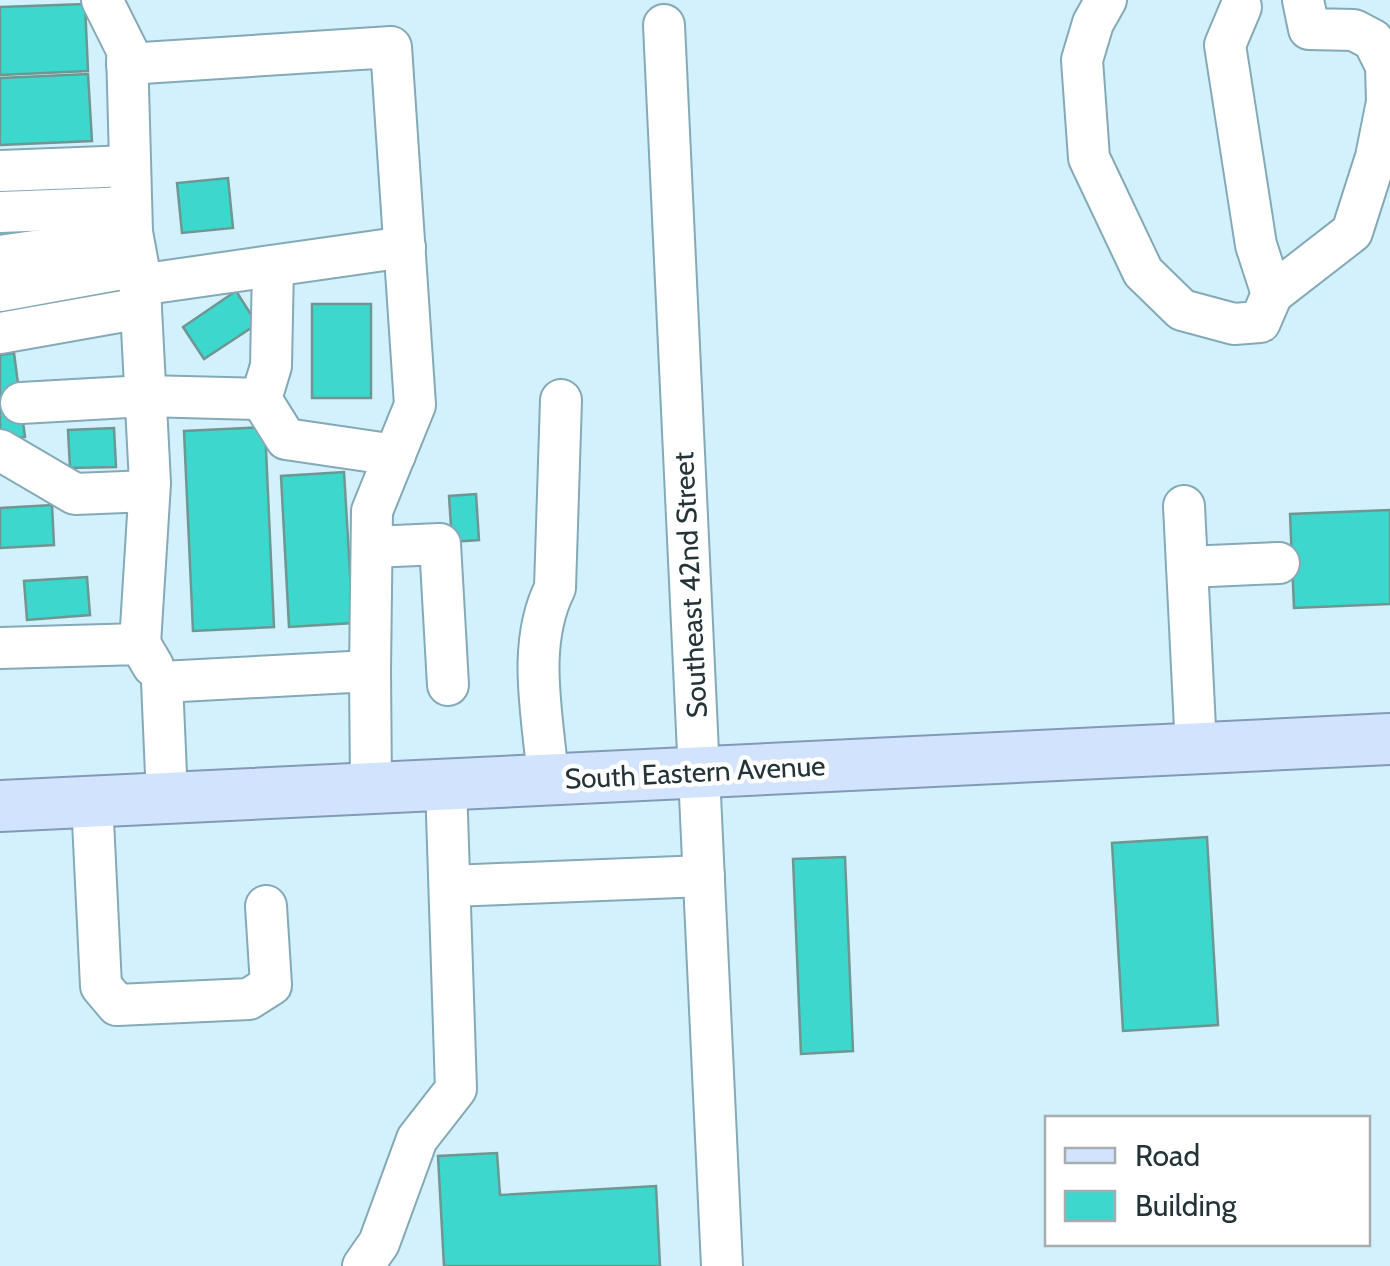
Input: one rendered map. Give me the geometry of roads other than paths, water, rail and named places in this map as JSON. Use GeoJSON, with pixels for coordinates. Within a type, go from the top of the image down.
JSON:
{"type":"FeatureCollection","features":[{"type":"Feature","properties":{"kind":"main road","name":"South Eastern Avenue"},"geometry":{"type":"LineString","coordinates":[[0,806],[1390,738]]}},
{"type":"Feature","properties":{"kind":"street"},"geometry":{"type":"LineString","coordinates":[[102,0],[127,50],[149,490],[140,644],[162,682],[167,797]]}},
{"type":"Feature","properties":{"kind":"street"},"geometry":{"type":"LineString","coordinates":[[1106,0],[1093,23],[1082,60],[1089,158],[1144,272],[1182,310],[1234,324],[1260,322],[1272,294],[1352,232],[1376,157],[1388,102],[1386,66],[1373,40],[1354,30],[1309,28],[1303,0]]}},
{"type":"Feature","properties":{"kind":"street"},"geometry":{"type":"LineString","coordinates":[[1272,294],[1256,245],[1226,45],[1232,4],[1289,0]]}},
{"type":"Feature","properties":{"kind":"street","name":"Southeast 42nd Street"},"geometry":{"type":"LineString","coordinates":[[664,25],[722,1266]]}},
{"type":"Feature","properties":{"kind":"street"},"geometry":{"type":"LineString","coordinates":[[127,64],[391,47],[415,405],[372,511],[371,787]]}},
{"type":"Feature","properties":{"kind":"street"},"geometry":{"type":"LineString","coordinates":[[0,171],[130,166]]}},
{"type":"Feature","properties":{"kind":"street"},"geometry":{"type":"LineString","coordinates":[[0,212],[136,260]]}},
{"type":"Feature","properties":{"kind":"street"},"geometry":{"type":"LineString","coordinates":[[0,256],[273,266],[405,248]]}},
{"type":"Feature","properties":{"kind":"street"},"geometry":{"type":"LineString","coordinates":[[0,291],[136,260]]}},
{"type":"Feature","properties":{"kind":"street"},"geometry":{"type":"LineString","coordinates":[[0,333],[136,260]]}},
{"type":"Feature","properties":{"kind":"street"},"geometry":{"type":"LineString","coordinates":[[273,266],[271,366],[261,399],[286,439],[395,454]]}},
{"type":"Feature","properties":{"kind":"street"},"geometry":{"type":"LineString","coordinates":[[21,403],[145,396],[261,399]]}},
{"type":"Feature","properties":{"kind":"street"},"geometry":{"type":"LineString","coordinates":[[548,779],[538,635],[555,588],[561,400]]}},
{"type":"Feature","properties":{"kind":"street"},"geometry":{"type":"LineString","coordinates":[[0,450],[75,494],[149,490]]}},
{"type":"Feature","properties":{"kind":"street"},"geometry":{"type":"LineString","coordinates":[[1184,506],[1196,748]]}},
{"type":"Feature","properties":{"kind":"street"},"geometry":{"type":"LineString","coordinates":[[372,547],[440,544],[448,685]]}},
{"type":"Feature","properties":{"kind":"street"},"geometry":{"type":"LineString","coordinates":[[1187,567],[1278,562]]}},
{"type":"Feature","properties":{"kind":"street"},"geometry":{"type":"LineString","coordinates":[[0,648],[140,644]]}},
{"type":"Feature","properties":{"kind":"street"},"geometry":{"type":"LineString","coordinates":[[162,682],[370,671]]}},
{"type":"Feature","properties":{"kind":"street"},"geometry":{"type":"LineString","coordinates":[[363,1266],[379,1243],[417,1139],[456,1088],[446,784]]}},
{"type":"Feature","properties":{"kind":"street"},"geometry":{"type":"LineString","coordinates":[[92,800],[101,986],[117,1004],[249,999],[271,984],[266,906]]}},
{"type":"Feature","properties":{"kind":"street"},"geometry":{"type":"LineString","coordinates":[[450,886],[704,876]]}}]}
